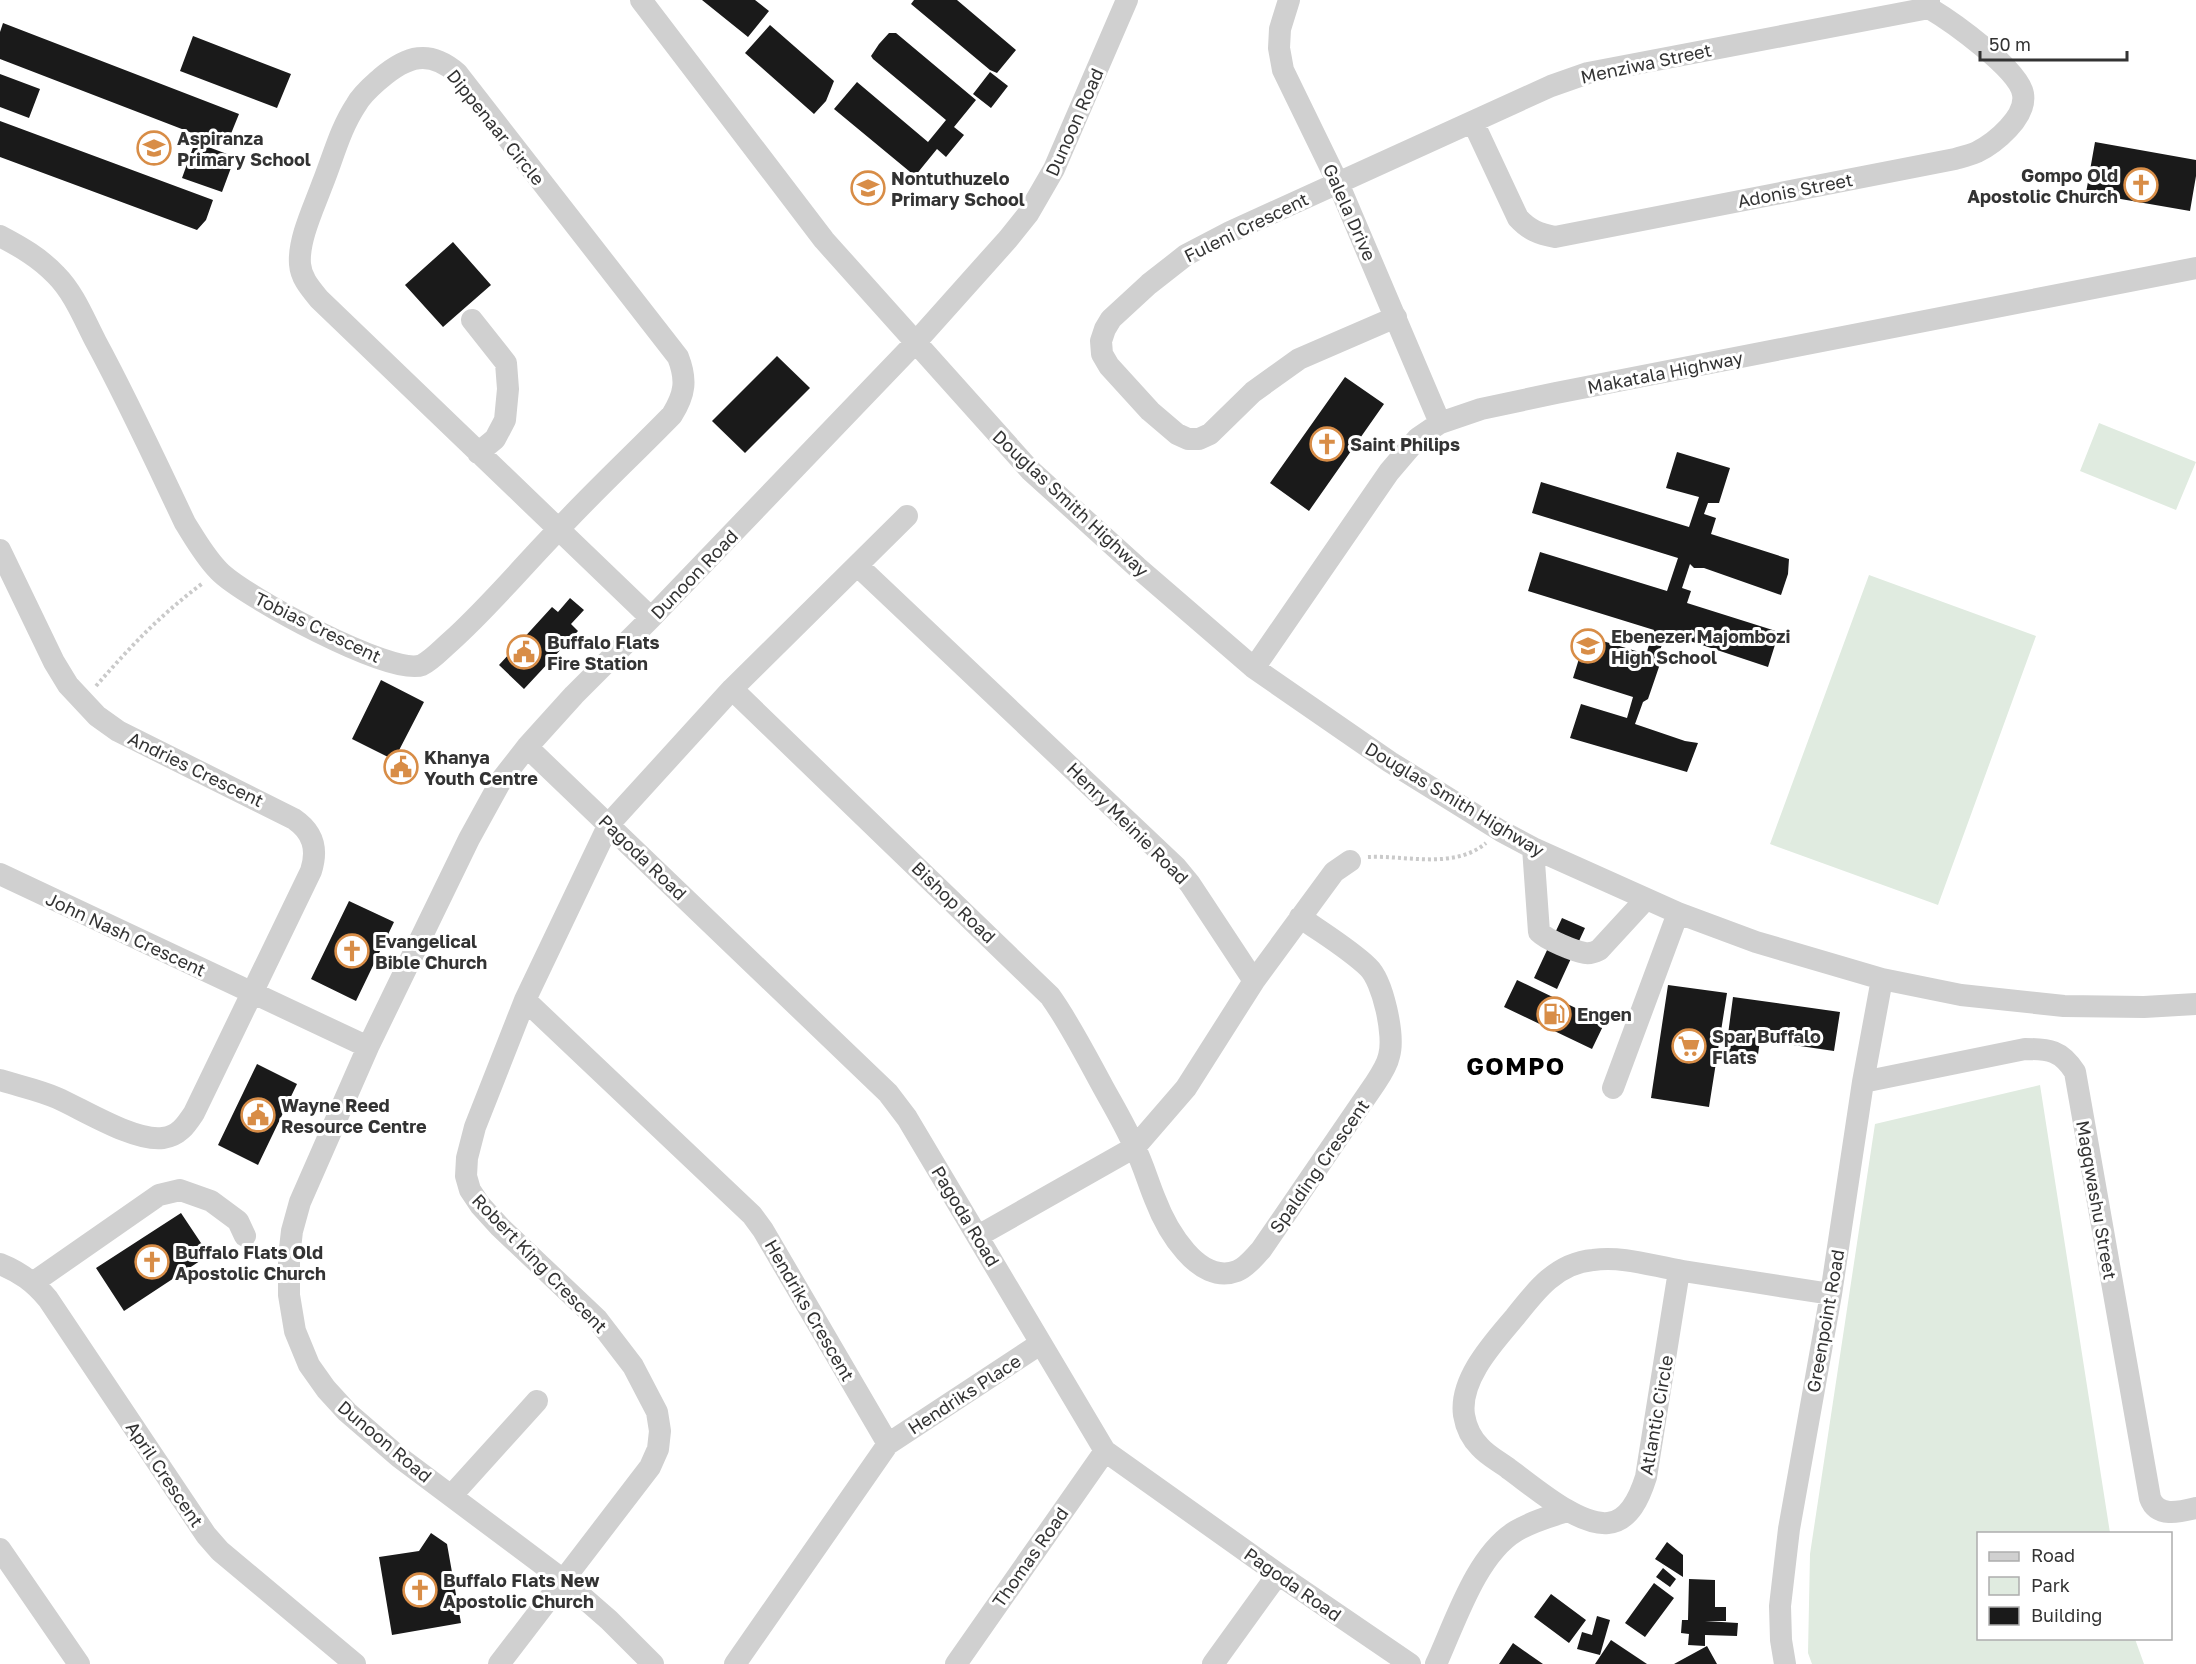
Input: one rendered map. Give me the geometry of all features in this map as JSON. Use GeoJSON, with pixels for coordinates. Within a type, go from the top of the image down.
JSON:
{"type":"FeatureCollection","features":[{"type":"Feature","properties":{"kind":"street","name":"Douglas Smith Highway"},"geometry":{"type":"LineString","coordinates":[[640,0],[824,240],[1030,470],[1137,567],[1254,668],[1390,762],[1501,831],[1533,848],[1645,900],[1756,942],[1882,979],[1961,995],[2064,1006],[2144,1007],[2196,1004]]}},
{"type":"Feature","properties":{"kind":"street","name":"Dunoon Road"},"geometry":{"type":"LineString","coordinates":[[653,1664],[609,1620],[562,1579],[399,1457],[347,1412],[326,1389],[309,1365],[295,1331],[289,1295],[292,1231],[300,1202],[368,1047],[502,779],[526,747],[574,695],[915,343],[1008,239],[1042,192],[1071,132],[1127,0]]}},
{"type":"Feature","properties":{"kind":"street","name":"Galela Drive"},"geometry":{"type":"LineString","coordinates":[[1289,0],[1280,28],[1279,48],[1283,70],[1338,183],[1440,423]]}},
{"type":"Feature","properties":{"kind":"street","name":"Menziwa Street"},"geometry":{"type":"LineString","coordinates":[[1338,183],[1551,86],[1588,73],[1929,4]]}},
{"type":"Feature","properties":{"kind":"street","name":"Adonis Street"},"geometry":{"type":"LineString","coordinates":[[1473,122],[1518,218],[1527,228],[1555,237],[1955,159],[1976,152],[2006,131],[2021,108],[2024,95],[2020,84],[2011,73],[1962,28],[1929,4]]}},
{"type":"Feature","properties":{"kind":"street","name":"Dippenaar Circle"},"geometry":{"type":"LineString","coordinates":[[558,529],[672,415],[685,385],[683,370],[678,357],[457,73],[437,59],[423,57],[409,59],[369,88],[356,103],[346,122],[301,246],[299,261],[301,274],[308,287],[319,299],[478,453],[651,618]]}},
{"type":"Feature","properties":{"kind":"street","name":"Fuleni Crescent"},"geometry":{"type":"LineString","coordinates":[[1338,183],[1230,232],[1186,255],[1149,284],[1112,319],[1101,341],[1102,354],[1109,366],[1165,424],[1188,439],[1199,440],[1210,434],[1227,419],[1253,392],[1299,359],[1396,317]]}},
{"type":"Feature","properties":{"kind":"street","name":"Tobias Crescent"},"geometry":{"type":"LineString","coordinates":[[0,236],[26,249],[42,261],[70,293],[111,370],[185,523],[199,546],[219,572],[291,618],[375,657],[399,665],[413,667],[423,664],[466,627],[558,529]]}},
{"type":"Feature","properties":{"kind":"street","name":"Makatala Highway"},"geometry":{"type":"LineString","coordinates":[[1254,668],[1389,472],[1418,438],[1440,423],[1480,409],[2196,268]]}},
{"type":"Feature","properties":{"kind":"street"},"geometry":{"type":"LineString","coordinates":[[472,320],[506,363],[508,389],[504,420],[495,439],[478,453]]}},
{"type":"Feature","properties":{"kind":"street"},"geometry":{"type":"LineString","coordinates":[[609,824],[732,689],[907,516]]}},
{"type":"Feature","properties":{"kind":"street","name":"Andries Crescent"},"geometry":{"type":"LineString","coordinates":[[0,550],[54,662],[68,685],[97,716],[117,730],[294,819],[311,835],[315,859],[311,871],[253,993]]}},
{"type":"Feature","properties":{"kind":"street","name":"Henry Meinie Road"},"geometry":{"type":"LineString","coordinates":[[858,566],[1176,867],[1190,884],[1254,981]]}},
{"type":"Feature","properties":{"kind":"street","name":"Bishop Road"},"geometry":{"type":"LineString","coordinates":[[732,689],[1050,996],[1066,1019],[1135,1147]]}},
{"type":"Feature","properties":{"kind":"street","name":"Pagoda Road"},"geometry":{"type":"LineString","coordinates":[[526,747],[888,1093],[907,1118],[1105,1451],[1410,1664]]}},
{"type":"Feature","properties":{"kind":"street","name":"Robert King Crescent"},"geometry":{"type":"LineString","coordinates":[[562,1579],[650,1467],[658,1449],[660,1431],[657,1412],[633,1366],[597,1319],[480,1205],[470,1190],[466,1176],[466,1158],[475,1127],[525,1000],[609,824]]}},
{"type":"Feature","properties":{"kind":"street"},"geometry":{"type":"LineString","coordinates":[[1533,848],[1539,932],[1550,939],[1585,953],[1593,953],[1599,950],[1645,900]]}},
{"type":"Feature","properties":{"kind":"street"},"geometry":{"type":"LineString","coordinates":[[978,1236],[1135,1147],[1186,1088],[1254,981],[1300,917],[1334,872],[1350,861]]}},
{"type":"Feature","properties":{"kind":"street","name":"John Nash Crescent"},"geometry":{"type":"LineString","coordinates":[[0,874],[368,1047]]}},
{"type":"Feature","properties":{"kind":"street"},"geometry":{"type":"LineString","coordinates":[[1613,1088],[1677,913]]}},
{"type":"Feature","properties":{"kind":"street","name":"Spalding Crescent"},"geometry":{"type":"LineString","coordinates":[[1135,1147],[1156,1202],[1185,1251],[1207,1269],[1222,1273],[1237,1271],[1250,1262],[1374,1085],[1390,1056],[1391,1043],[1384,998],[1378,980],[1370,968],[1300,917]]}},
{"type":"Feature","properties":{"kind":"street","name":"Greenpoint Road"},"geometry":{"type":"LineString","coordinates":[[1785,1664],[1780,1629],[1789,1529],[1831,1294],[1863,1082],[1882,979]]}},
{"type":"Feature","properties":{"kind":"street"},"geometry":{"type":"LineString","coordinates":[[0,1080],[57,1098],[115,1125],[152,1138],[176,1135],[194,1113],[253,993]]}},
{"type":"Feature","properties":{"kind":"street","name":"Hendriks Crescent"},"geometry":{"type":"LineString","coordinates":[[525,1000],[752,1215],[888,1444]]}},
{"type":"Feature","properties":{"kind":"street","name":"Magqwashu Street"},"geometry":{"type":"LineString","coordinates":[[1863,1082],[2025,1050],[2042,1049],[2057,1052],[2067,1060],[2075,1072],[2150,1498],[2153,1506],[2161,1511],[2181,1512],[2196,1509]]}},
{"type":"Feature","properties":{"kind":"street"},"geometry":{"type":"LineString","coordinates":[[34,1282],[159,1195],[170,1192],[180,1190],[211,1201],[238,1221],[245,1236]]}},
{"type":"Feature","properties":{"kind":"street","name":"Atlantic Circle"},"geometry":{"type":"LineString","coordinates":[[1679,1271],[1646,1478],[1634,1506],[1623,1518],[1607,1523],[1591,1521],[1568,1511],[1482,1449],[1470,1433],[1464,1414],[1466,1394],[1473,1372],[1486,1352],[1540,1285],[1563,1269],[1590,1260],[1619,1258],[1679,1271],[1831,1294]]}},
{"type":"Feature","properties":{"kind":"street","name":"April Crescent"},"geometry":{"type":"LineString","coordinates":[[0,1264],[20,1272],[34,1282],[48,1299],[206,1535],[220,1551],[355,1664]]}},
{"type":"Feature","properties":{"kind":"street","name":"Hendriks Place"},"geometry":{"type":"LineString","coordinates":[[888,1444],[1040,1344]]}},
{"type":"Feature","properties":{"kind":"street"},"geometry":{"type":"LineString","coordinates":[[452,1495],[537,1401]]}},
{"type":"Feature","properties":{"kind":"street"},"geometry":{"type":"LineString","coordinates":[[735,1664],[888,1444]]}},
{"type":"Feature","properties":{"kind":"street","name":"Thomas Road"},"geometry":{"type":"LineString","coordinates":[[956,1664],[1105,1451]]}},
{"type":"Feature","properties":{"kind":"street"},"geometry":{"type":"LineString","coordinates":[[1436,1664],[1470,1589],[1496,1547],[1514,1532],[1534,1522],[1568,1511]]}},
{"type":"Feature","properties":{"kind":"street"},"geometry":{"type":"LineString","coordinates":[[0,1549],[79,1664]]}},
{"type":"Feature","properties":{"kind":"street"},"geometry":{"type":"LineString","coordinates":[[1213,1664],[1278,1574]]}},
{"type":"Feature","properties":{"kind":"street"},"geometry":{"type":"LineString","coordinates":[[499,1664],[529,1627],[562,1579]]}},
{"type":"Feature","properties":{"kind":"path"},"geometry":{"type":"LineString","coordinates":[[82,702],[146,631],[177,603],[219,572]]}},
{"type":"Feature","properties":{"kind":"path"},"geometry":{"type":"LineString","coordinates":[[1350,861],[1364,857],[1448,858],[1465,856],[1501,831]]}},
{"type":"Feature","properties":{"kind":"green space"},"geometry":{"type":"Polygon","coordinates":[[[2099,423],[2196,462],[2176,510],[2080,471],[2099,423]]]}},
{"type":"Feature","properties":{"kind":"green space"},"geometry":{"type":"Polygon","coordinates":[[[1869,575],[2036,636],[1938,905],[1770,844],[1869,575]]]}},
{"type":"Feature","properties":{"kind":"green space"},"geometry":{"type":"Polygon","coordinates":[[[2040,1085],[2110,1532],[1977,1532],[1977,1640],[2135,1640],[2144,1664],[1812,1664],[1808,1653],[1810,1554],[1875,1124],[2040,1085]]]}},
{"type":"Feature","properties":{"kind":"building"},"geometry":{"type":"Polygon","coordinates":[[[702,0],[755,0],[769,11],[748,37],[702,0]]]}},
{"type":"Feature","properties":{"kind":"building"},"geometry":{"type":"Polygon","coordinates":[[[914,0],[957,0],[1016,50],[997,73],[990,70],[911,4],[914,0]]]}},
{"type":"Feature","properties":{"kind":"building"},"geometry":{"type":"Polygon","coordinates":[[[3,23],[239,114],[226,146],[0,59],[0,32],[3,23]]]}},
{"type":"Feature","properties":{"kind":"building"},"geometry":{"type":"Polygon","coordinates":[[[770,25],[834,81],[826,101],[814,114],[745,53],[770,25]]]}},
{"type":"Feature","properties":{"kind":"building"},"geometry":{"type":"Polygon","coordinates":[[[889,33],[896,33],[976,100],[954,127],[964,135],[946,157],[937,149],[915,176],[834,109],[857,82],[928,142],[946,120],[871,56],[889,33]]]}},
{"type":"Feature","properties":{"kind":"building"},"geometry":{"type":"Polygon","coordinates":[[[193,36],[291,74],[277,108],[180,71],[193,36]]]}},
{"type":"Feature","properties":{"kind":"building"},"geometry":{"type":"Polygon","coordinates":[[[990,72],[1008,86],[991,108],[973,94],[990,72]]]}},
{"type":"Feature","properties":{"kind":"building"},"geometry":{"type":"Polygon","coordinates":[[[0,74],[40,89],[29,118],[0,107],[0,74]]]}},
{"type":"Feature","properties":{"kind":"building"},"geometry":{"type":"Polygon","coordinates":[[[0,121],[213,200],[206,220],[197,230],[0,157],[0,121]]]}},
{"type":"Feature","properties":{"kind":"building"},"geometry":{"type":"Polygon","coordinates":[[[195,142],[235,157],[222,192],[182,178],[195,142]]]}},
{"type":"Feature","properties":{"kind":"building","name":"Gompo Old Apostolic Church"},"geometry":{"type":"Polygon","coordinates":[[[2095,142],[2196,160],[2196,176],[2190,211],[2086,193],[2095,142]]]}},
{"type":"Feature","properties":{"kind":"building"},"geometry":{"type":"Polygon","coordinates":[[[453,242],[491,285],[443,327],[405,285],[453,242]]]}},
{"type":"Feature","properties":{"kind":"building"},"geometry":{"type":"Polygon","coordinates":[[[777,356],[810,388],[745,453],[712,421],[777,356]]]}},
{"type":"Feature","properties":{"kind":"building","name":"Saint Philips"},"geometry":{"type":"Polygon","coordinates":[[[1345,377],[1384,404],[1309,511],[1270,483],[1345,377]]]}},
{"type":"Feature","properties":{"kind":"building"},"geometry":{"type":"Polygon","coordinates":[[[1677,452],[1730,468],[1719,503],[1708,503],[1704,514],[1716,518],[1711,534],[1789,559],[1788,574],[1781,595],[1704,568],[1694,568],[1690,564],[1682,588],[1691,591],[1687,603],[1779,632],[1768,667],[1666,633],[1657,659],[1660,664],[1648,699],[1643,702],[1635,724],[1685,741],[1698,743],[1687,772],[1570,738],[1581,704],[1627,718],[1633,697],[1573,678],[1586,636],[1646,654],[1654,630],[1528,591],[1540,552],[1667,591],[1678,558],[1532,513],[1541,482],[1689,527],[1699,497],[1666,488],[1677,452]]]}},
{"type":"Feature","properties":{"kind":"building"},"geometry":{"type":"Polygon","coordinates":[[[570,598],[584,610],[571,624],[578,631],[524,689],[499,665],[552,607],[558,612],[570,598]]]}},
{"type":"Feature","properties":{"kind":"building"},"geometry":{"type":"Polygon","coordinates":[[[381,680],[424,702],[394,760],[352,739],[381,680]]]}},
{"type":"Feature","properties":{"kind":"building","name":"Evangelical Bible Church"},"geometry":{"type":"Polygon","coordinates":[[[349,901],[394,922],[356,1001],[311,979],[349,901]]]}},
{"type":"Feature","properties":{"kind":"building"},"geometry":{"type":"Polygon","coordinates":[[[1562,918],[1585,928],[1557,989],[1534,978],[1562,918]]]}},
{"type":"Feature","properties":{"kind":"building","name":"Engen"},"geometry":{"type":"Polygon","coordinates":[[[1517,980],[1605,1022],[1592,1049],[1504,1007],[1517,980]]]}},
{"type":"Feature","properties":{"kind":"building","name":"Spar Buffalo Flats"},"geometry":{"type":"Polygon","coordinates":[[[1668,985],[1727,993],[1709,1107],[1651,1098],[1668,985]]]}},
{"type":"Feature","properties":{"kind":"building"},"geometry":{"type":"Polygon","coordinates":[[[1733,997],[1840,1012],[1834,1051],[1760,1040],[1757,1062],[1725,1057],[1733,997]]]}},
{"type":"Feature","properties":{"kind":"building","name":"Wayne Reed Resource Centre"},"geometry":{"type":"Polygon","coordinates":[[[257,1064],[297,1084],[258,1165],[218,1145],[257,1064]]]}},
{"type":"Feature","properties":{"kind":"building","name":"Buffalo Flats Old Apostolic Church"},"geometry":{"type":"Polygon","coordinates":[[[181,1213],[209,1255],[124,1311],[96,1268],[181,1213]]]}},
{"type":"Feature","properties":{"kind":"building","name":"Buffalo Flats New Apostolic Church"},"geometry":{"type":"Polygon","coordinates":[[[431,1533],[447,1544],[461,1623],[392,1635],[379,1557],[419,1551],[431,1533]]]}},
{"type":"Feature","properties":{"kind":"building"},"geometry":{"type":"Polygon","coordinates":[[[1667,1542],[1683,1555],[1683,1577],[1655,1559],[1667,1542]]]}},
{"type":"Feature","properties":{"kind":"building"},"geometry":{"type":"Polygon","coordinates":[[[1663,1568],[1676,1579],[1670,1587],[1656,1577],[1663,1568]]]}},
{"type":"Feature","properties":{"kind":"building"},"geometry":{"type":"Polygon","coordinates":[[[1689,1579],[1715,1580],[1715,1607],[1726,1607],[1726,1621],[1705,1621],[1738,1623],[1737,1636],[1705,1635],[1705,1646],[1688,1645],[1689,1634],[1681,1633],[1682,1620],[1688,1620],[1689,1579]]]}},
{"type":"Feature","properties":{"kind":"building"},"geometry":{"type":"Polygon","coordinates":[[[1654,1583],[1674,1598],[1645,1637],[1625,1623],[1654,1583]]]}},
{"type":"Feature","properties":{"kind":"building"},"geometry":{"type":"Polygon","coordinates":[[[1551,1594],[1586,1620],[1569,1643],[1534,1617],[1551,1594]]]}},
{"type":"Feature","properties":{"kind":"building"},"geometry":{"type":"Polygon","coordinates":[[[1597,1616],[1610,1620],[1600,1655],[1577,1649],[1582,1632],[1592,1635],[1597,1616]]]}},
{"type":"Feature","properties":{"kind":"building"},"geometry":{"type":"Polygon","coordinates":[[[1611,1640],[1647,1664],[1595,1664],[1611,1640]]]}},
{"type":"Feature","properties":{"kind":"building"},"geometry":{"type":"Polygon","coordinates":[[[1513,1643],[1530,1655],[1543,1664],[1499,1664],[1513,1643]]]}},
{"type":"Feature","properties":{"kind":"building"},"geometry":{"type":"Polygon","coordinates":[[[1707,1646],[1717,1664],[1674,1664],[1707,1646]]]}},
{"type":"Feature","properties":{"kind":"place","name":"Aspiranza Primary School"},"geometry":{"type":"Point","coordinates":[154,148]}},
{"type":"Feature","properties":{"kind":"place","name":"Gompo Old Apostolic Church"},"geometry":{"type":"Point","coordinates":[2141,185]}},
{"type":"Feature","properties":{"kind":"place","name":"Nontuthuzelo Primary School"},"geometry":{"type":"Point","coordinates":[868,188]}},
{"type":"Feature","properties":{"kind":"place","name":"Saint Philips"},"geometry":{"type":"Point","coordinates":[1327,444]}},
{"type":"Feature","properties":{"kind":"place","name":"Ebenezer Majombozi High School"},"geometry":{"type":"Point","coordinates":[1588,646]}},
{"type":"Feature","properties":{"kind":"place","name":"Buffalo Flats Fire Station"},"geometry":{"type":"Point","coordinates":[524,652]}},
{"type":"Feature","properties":{"kind":"place","name":"Khanya Youth Centre"},"geometry":{"type":"Point","coordinates":[401,767]}},
{"type":"Feature","properties":{"kind":"place","name":"Evangelical Bible Church"},"geometry":{"type":"Point","coordinates":[352,951]}},
{"type":"Feature","properties":{"kind":"place","name":"Engen"},"geometry":{"type":"Point","coordinates":[1554,1014]}},
{"type":"Feature","properties":{"kind":"place","name":"Spar Buffalo Flats"},"geometry":{"type":"Point","coordinates":[1689,1046]}},
{"type":"Feature","properties":{"kind":"place","name":"Wayne Reed Resource Centre"},"geometry":{"type":"Point","coordinates":[258,1115]}},
{"type":"Feature","properties":{"kind":"place","name":"Buffalo Flats Old Apostolic Church"},"geometry":{"type":"Point","coordinates":[152,1262]}},
{"type":"Feature","properties":{"kind":"place","name":"Buffalo Flats New Apostolic Church"},"geometry":{"type":"Point","coordinates":[420,1590]}},
{"type":"Feature","properties":{"kind":"district","name":"GOMPO"},"geometry":{"type":"Point","coordinates":[1516,1065]}}]}
